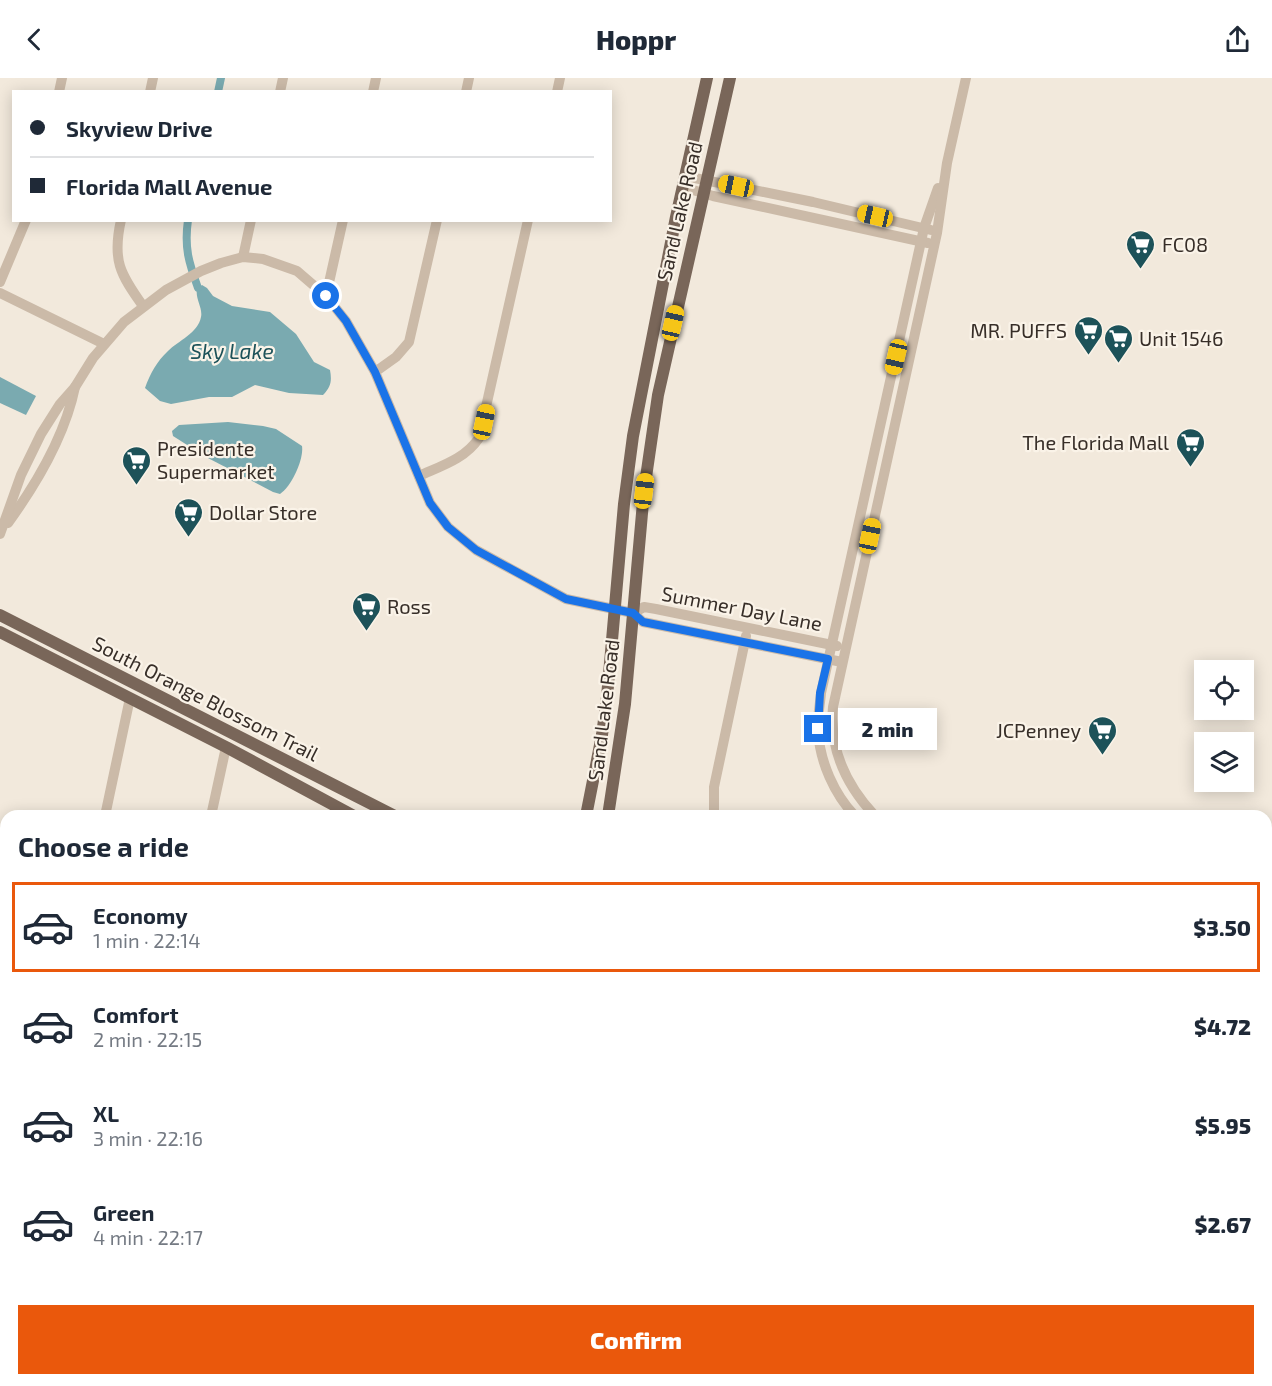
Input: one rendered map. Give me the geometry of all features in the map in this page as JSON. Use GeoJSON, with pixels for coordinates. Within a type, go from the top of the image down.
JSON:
{"type":"FeatureCollection","features":[{"type":"Feature","properties":{"kind":"main road","name":"Sand Lake Road"},"geometry":{"type":"LineString","coordinates":[[587,810],[602,735],[633,436],[648,351],[707,78]]}},
{"type":"Feature","properties":{"kind":"main road","name":"Sand Lake Road"},"geometry":{"type":"LineString","coordinates":[[609,810],[622,736],[650,441],[667,350],[730,78]]}},
{"type":"Feature","properties":{"kind":"main road"},"geometry":{"type":"LineString","coordinates":[[633,436],[650,441]]}},
{"type":"Feature","properties":{"kind":"main road","name":"South Orange Blossom Trail"},"geometry":{"type":"LineString","coordinates":[[0,615],[383,810]]}},
{"type":"Feature","properties":{"kind":"main road","name":"South Orange Blossom Trail"},"geometry":{"type":"LineString","coordinates":[[0,632],[207,737],[343,810]]}},
{"type":"Feature","properties":{"kind":"main road"},"geometry":{"type":"LineString","coordinates":[[207,737],[218,738],[231,733]]}},
{"type":"Feature","properties":{"kind":"main road"},"geometry":{"type":"LineString","coordinates":[[226,747],[238,740],[248,741]]}},
{"type":"Feature","properties":{"kind":"street"},"geometry":{"type":"LineString","coordinates":[[869,810],[846,778],[835,751],[832,718],[842,662],[937,233],[947,162],[966,78]]}},
{"type":"Feature","properties":{"kind":"street"},"geometry":{"type":"LineString","coordinates":[[850,810],[831,780],[821,752],[818,729],[820,693],[924,228],[947,162]]}},
{"type":"Feature","properties":{"kind":"street"},"geometry":{"type":"LineString","coordinates":[[684,181],[707,180],[924,228],[937,233]]}},
{"type":"Feature","properties":{"kind":"street"},"geometry":{"type":"LineString","coordinates":[[684,181],[704,193],[934,245]]}},
{"type":"Feature","properties":{"kind":"street"},"geometry":{"type":"LineString","coordinates":[[0,282],[25,222]]}},
{"type":"Feature","properties":{"kind":"street"},"geometry":{"type":"LineString","coordinates":[[121,222],[116,248],[118,261],[126,282],[143,306]]}},
{"type":"Feature","properties":{"kind":"street"},"geometry":{"type":"LineString","coordinates":[[243,257],[251,222]]}},
{"type":"Feature","properties":{"kind":"street"},"geometry":{"type":"LineString","coordinates":[[326,296],[343,222]]}},
{"type":"Feature","properties":{"kind":"street"},"geometry":{"type":"LineString","coordinates":[[375,372],[396,357],[409,342],[437,222]]}},
{"type":"Feature","properties":{"kind":"street"},"geometry":{"type":"LineString","coordinates":[[419,476],[461,457],[479,438],[528,222]]}},
{"type":"Feature","properties":{"kind":"street"},"geometry":{"type":"LineString","coordinates":[[0,534],[21,475],[40,434],[104,344],[143,306],[201,271],[243,257],[263,259],[297,271],[326,296],[346,321],[375,372],[430,503],[448,527],[476,550],[566,599],[589,606],[633,613]]}},
{"type":"Feature","properties":{"kind":"street"},"geometry":{"type":"LineString","coordinates":[[0,293],[104,344]]}},
{"type":"Feature","properties":{"kind":"street"},"geometry":{"type":"LineString","coordinates":[[901,335],[914,338]]}},
{"type":"Feature","properties":{"kind":"street"},"geometry":{"type":"LineString","coordinates":[[0,534],[20,506],[55,444],[70,412],[75,387]]}},
{"type":"Feature","properties":{"kind":"street","name":"Summer Day Lane"},"geometry":{"type":"LineString","coordinates":[[842,662],[643,622],[633,613],[644,607],[846,649]]}},
{"type":"Feature","properties":{"kind":"street"},"geometry":{"type":"LineString","coordinates":[[714,810],[714,787],[747,627]]}},
{"type":"Feature","properties":{"kind":"street"},"geometry":{"type":"LineString","coordinates":[[106,810],[130,698]]}},
{"type":"Feature","properties":{"kind":"street"},"geometry":{"type":"LineString","coordinates":[[211,810],[226,747]]}},
{"type":"Feature","properties":{"kind":"water","name":"Sky Lake"},"geometry":{"type":"Polygon","coordinates":[[[202,285],[213,296],[232,306],[270,312],[296,334],[314,362],[330,370],[330,384],[326,392],[323,395],[289,393],[255,385],[232,397],[209,397],[171,404],[160,401],[145,388],[160,359],[192,332],[199,323],[201,314],[197,289],[202,285]]]}},
{"type":"Feature","properties":{"kind":"water"},"geometry":{"type":"Polygon","coordinates":[[[0,377],[36,396],[26,415],[0,403],[0,377]]]}},
{"type":"Feature","properties":{"kind":"water"},"geometry":{"type":"Polygon","coordinates":[[[228,422],[276,429],[302,446],[296,472],[289,485],[280,494],[206,457],[173,436],[172,431],[179,425],[228,422]]]}},
{"type":"Feature","properties":{"kind":"waterway"},"geometry":{"type":"LineString","coordinates":[[218,90],[221,78]]}},
{"type":"Feature","properties":{"kind":"waterway"},"geometry":{"type":"LineString","coordinates":[[188,222],[188,255],[198,288]]}},
{"type":"Feature","properties":{"kind":"place","name":"FC08"},"geometry":{"type":"Point","coordinates":[1141,270]}},
{"type":"Feature","properties":{"kind":"place","name":"MR. PUFFS"},"geometry":{"type":"Point","coordinates":[1088,356]}},
{"type":"Feature","properties":{"kind":"place","name":"Unit 1546"},"geometry":{"type":"Point","coordinates":[1118,364]}},
{"type":"Feature","properties":{"kind":"place","name":"The Florida Mall"},"geometry":{"type":"Point","coordinates":[1190,468]}},
{"type":"Feature","properties":{"kind":"place","name":"Presidente Supermarket"},"geometry":{"type":"Point","coordinates":[136,486]}},
{"type":"Feature","properties":{"kind":"place","name":"Dollar Store"},"geometry":{"type":"Point","coordinates":[188,538]}},
{"type":"Feature","properties":{"kind":"place","name":"Ross"},"geometry":{"type":"Point","coordinates":[366,632]}},
{"type":"Feature","properties":{"kind":"place","name":"JCPenney"},"geometry":{"type":"Point","coordinates":[1102,756]}},
{"type":"Feature","properties":{"kind":"route"},"geometry":{"type":"LineString","coordinates":[[326,296],[346,321],[375,372],[430,503],[448,527],[476,550],[566,599],[589,606],[633,613],[643,622],[828,659],[820,693],[818,729]]}}]}
